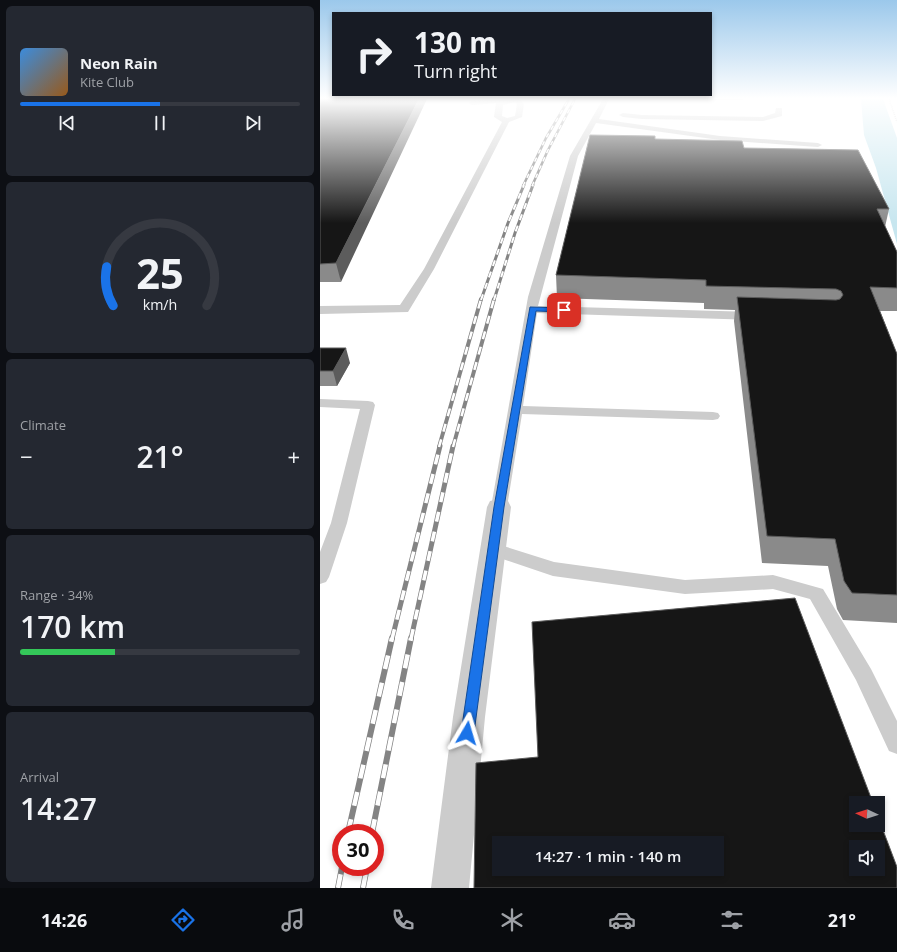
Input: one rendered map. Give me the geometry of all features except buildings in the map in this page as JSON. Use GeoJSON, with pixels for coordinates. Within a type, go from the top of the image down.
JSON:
{"type":"FeatureCollection","features":[{"type":"Feature","properties":{"kind":"street"},"geometry":{"type":"LineString","coordinates":[[450,888],[469,717],[499,507]]}},
{"type":"Feature","properties":{"kind":"lane"},"geometry":{"type":"LineString","coordinates":[[320,310],[404,309],[429,269],[496,140]]}},
{"type":"Feature","properties":{"kind":"lane"},"geometry":{"type":"LineString","coordinates":[[499,507],[534,297],[574,156],[585,140]]}},
{"type":"Feature","properties":{"kind":"lane"},"geometry":{"type":"LineString","coordinates":[[754,140],[818,145]]}},
{"type":"Feature","properties":{"kind":"lane"},"geometry":{"type":"LineString","coordinates":[[532,309],[769,316]]}},
{"type":"Feature","properties":{"kind":"lane"},"geometry":{"type":"LineString","coordinates":[[320,403],[368,405],[339,523],[320,577]]}},
{"type":"Feature","properties":{"kind":"lane"},"geometry":{"type":"LineString","coordinates":[[516,410],[713,416]]}},
{"type":"Feature","properties":{"kind":"lane"},"geometry":{"type":"LineString","coordinates":[[494,549],[560,570],[685,587],[773,582],[816,594],[864,675],[897,744]]}},
{"type":"Feature","properties":{"kind":"water"},"geometry":{"type":"Polygon","coordinates":[[[866,140],[897,140],[897,244],[876,168],[866,140]]]}},
{"type":"Feature","properties":{"kind":"railway"},"geometry":{"type":"LineString","coordinates":[[523,186],[545,140]]}},
{"type":"Feature","properties":{"kind":"railway"},"geometry":{"type":"LineString","coordinates":[[532,186],[553,140]]}},
{"type":"Feature","properties":{"kind":"railway"},"geometry":{"type":"LineString","coordinates":[[481,300],[508,223],[524,185]]}},
{"type":"Feature","properties":{"kind":"railway"},"geometry":{"type":"LineString","coordinates":[[494,300],[515,233],[533,185]]}},
{"type":"Feature","properties":{"kind":"railway"},"geometry":{"type":"LineString","coordinates":[[439,447],[481,299]]}},
{"type":"Feature","properties":{"kind":"railway"},"geometry":{"type":"LineString","coordinates":[[453,447],[494,299]]}},
{"type":"Feature","properties":{"kind":"railway"},"geometry":{"type":"LineString","coordinates":[[392,639],[440,446]]}},
{"type":"Feature","properties":{"kind":"railway"},"geometry":{"type":"LineString","coordinates":[[411,639],[453,446]]}},
{"type":"Feature","properties":{"kind":"railway"},"geometry":{"type":"LineString","coordinates":[[350,824],[392,638]]}},
{"type":"Feature","properties":{"kind":"railway"},"geometry":{"type":"LineString","coordinates":[[374,824],[411,638]]}},
{"type":"Feature","properties":{"kind":"railway"},"geometry":{"type":"LineString","coordinates":[[338,888],[340,876]]}},
{"type":"Feature","properties":{"kind":"railway"},"geometry":{"type":"LineString","coordinates":[[363,888],[365,876]]}},
{"type":"Feature","properties":{"kind":"route"},"geometry":{"type":"LineString","coordinates":[[467,733],[492,565],[499,507],[532,309],[564,310]]}}]}
